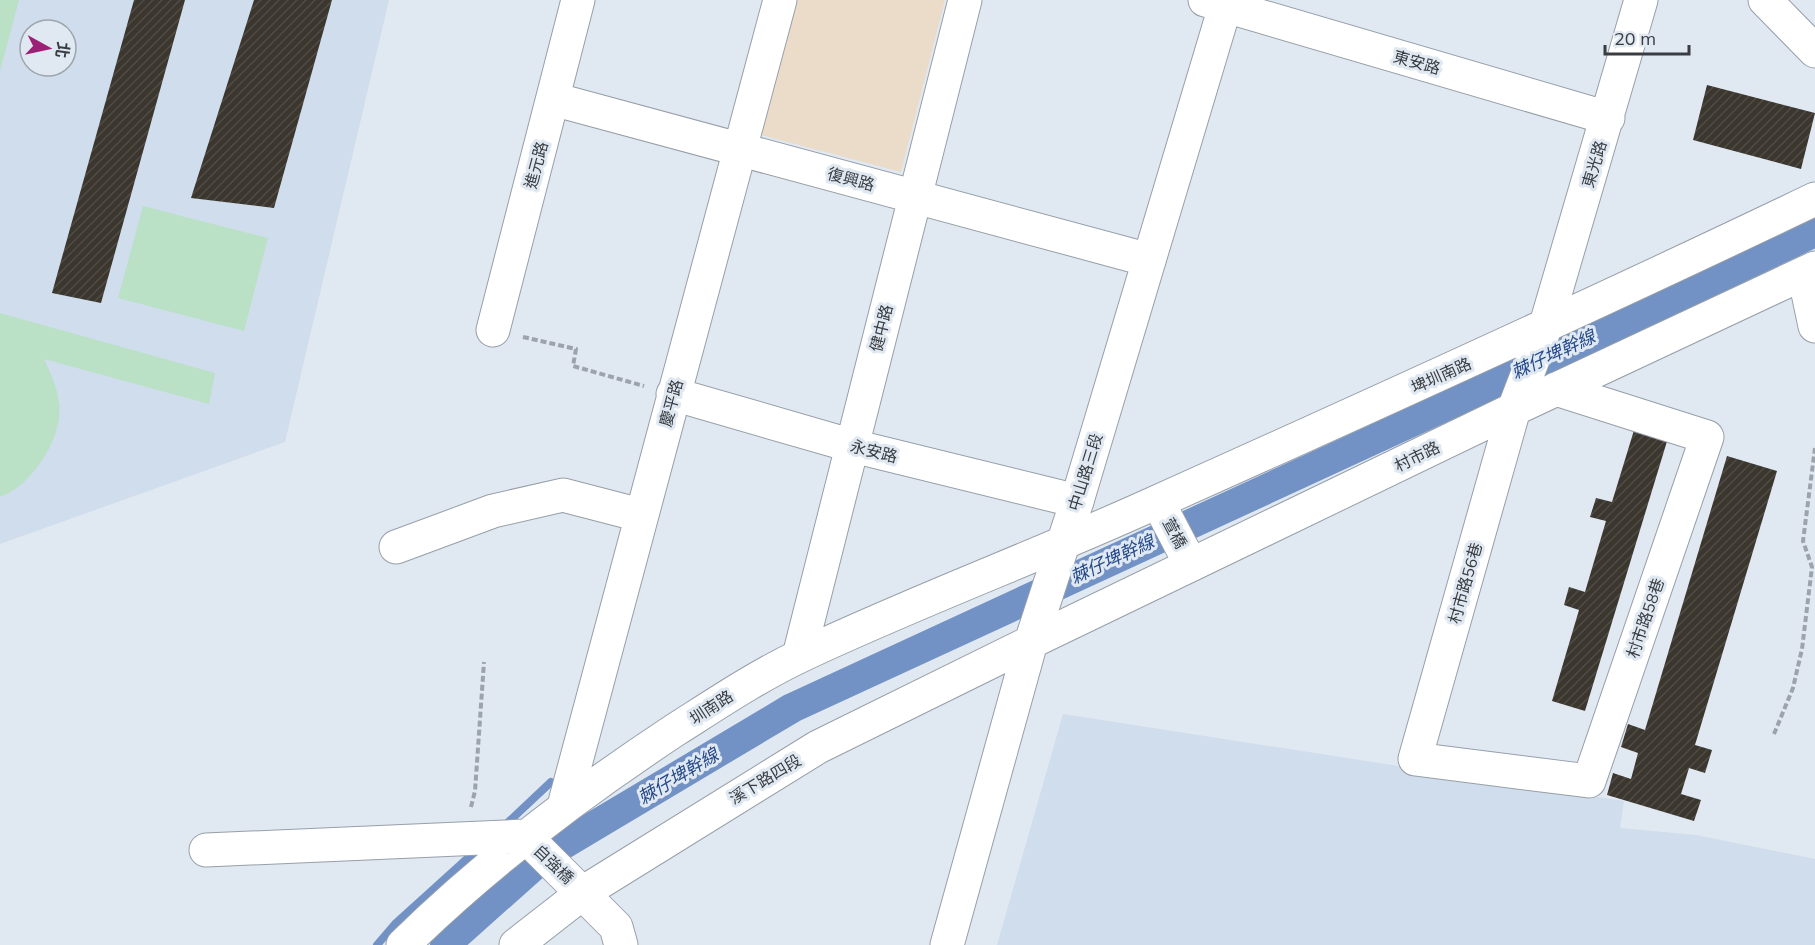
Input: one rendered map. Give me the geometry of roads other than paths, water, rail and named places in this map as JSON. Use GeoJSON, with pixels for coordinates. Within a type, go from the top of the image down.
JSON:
{"type":"FeatureCollection","features":[{"type":"Feature","properties":{"kind":"street","name":"進元路"},"geometry":{"type":"LineString","coordinates":[[493,330],[578,0]]}},
{"type":"Feature","properties":{"kind":"street","name":"慶平路"},"geometry":{"type":"LineString","coordinates":[[564,806],[640,515],[780,0]]}},
{"type":"Feature","properties":{"kind":"street","name":"健中路"},"geometry":{"type":"LineString","coordinates":[[799,656],[965,0]]}},
{"type":"Feature","properties":{"kind":"street","name":"東光路"},"geometry":{"type":"LineString","coordinates":[[1514,408],[1545,329],[1641,0]]}},
{"type":"Feature","properties":{"kind":"street","name":"東安路"},"geometry":{"type":"LineString","coordinates":[[1219,2],[1608,118]]}},
{"type":"Feature","properties":{"kind":"street","name":"中山路三段"},"geometry":{"type":"LineString","coordinates":[[947,945],[1031,642],[1064,544],[1149,260],[1219,2]]}},
{"type":"Feature","properties":{"kind":"street"},"geometry":{"type":"LineString","coordinates":[[1779,6],[1815,51]]}},
{"type":"Feature","properties":{"kind":"street","name":"復興路"},"geometry":{"type":"LineString","coordinates":[[553,99],[1149,260]]}},
{"type":"Feature","properties":{"kind":"street","name":"埤圳南路"},"geometry":{"type":"LineString","coordinates":[[1064,544],[1545,329],[1815,200]]}},
{"type":"Feature","properties":{"kind":"street","name":"村市路"},"geometry":{"type":"LineString","coordinates":[[1031,642],[1514,408],[1809,271],[1815,326]]}},
{"type":"Feature","properties":{"kind":"street","name":"村市路58巷"},"geometry":{"type":"LineString","coordinates":[[1415,759],[1589,781],[1707,437],[1556,390]]}},
{"type":"Feature","properties":{"kind":"street","name":"永安路"},"geometry":{"type":"LineString","coordinates":[[673,394],[853,446],[1077,501]]}},
{"type":"Feature","properties":{"kind":"street","name":"村市路56巷"},"geometry":{"type":"LineString","coordinates":[[1415,759],[1514,408]]}},
{"type":"Feature","properties":{"kind":"street"},"geometry":{"type":"LineString","coordinates":[[396,547],[493,511],[563,495],[640,515]]}},
{"type":"Feature","properties":{"kind":"street","name":"萱橋"},"geometry":{"type":"LineString","coordinates":[[1158,502],[1191,565]]}},
{"type":"Feature","properties":{"kind":"street","name":"圳南路"},"geometry":{"type":"LineString","coordinates":[[404,945],[436,912],[564,806],[606,775],[746,684],[799,656],[1064,544]]}},
{"type":"Feature","properties":{"kind":"street","name":"溪下路四段"},"geometry":{"type":"LineString","coordinates":[[516,945],[584,892],[818,747],[1031,642]]}},
{"type":"Feature","properties":{"kind":"street"},"geometry":{"type":"LineString","coordinates":[[206,850],[525,836]]}},
{"type":"Feature","properties":{"kind":"street","name":"自強橋"},"geometry":{"type":"LineString","coordinates":[[525,836],[584,892],[616,927],[621,945]]}},
{"type":"Feature","properties":{"kind":"waterway","name":"棘仔埤幹線"},"geometry":{"type":"LineString","coordinates":[[445,945],[547,854],[792,708],[1561,353],[1815,232]]}},
{"type":"Feature","properties":{"kind":"waterway"},"geometry":{"type":"LineString","coordinates":[[502,828],[551,782]]}},
{"type":"Feature","properties":{"kind":"waterway"},"geometry":{"type":"LineString","coordinates":[[377,945],[395,924],[479,848]]}}]}
